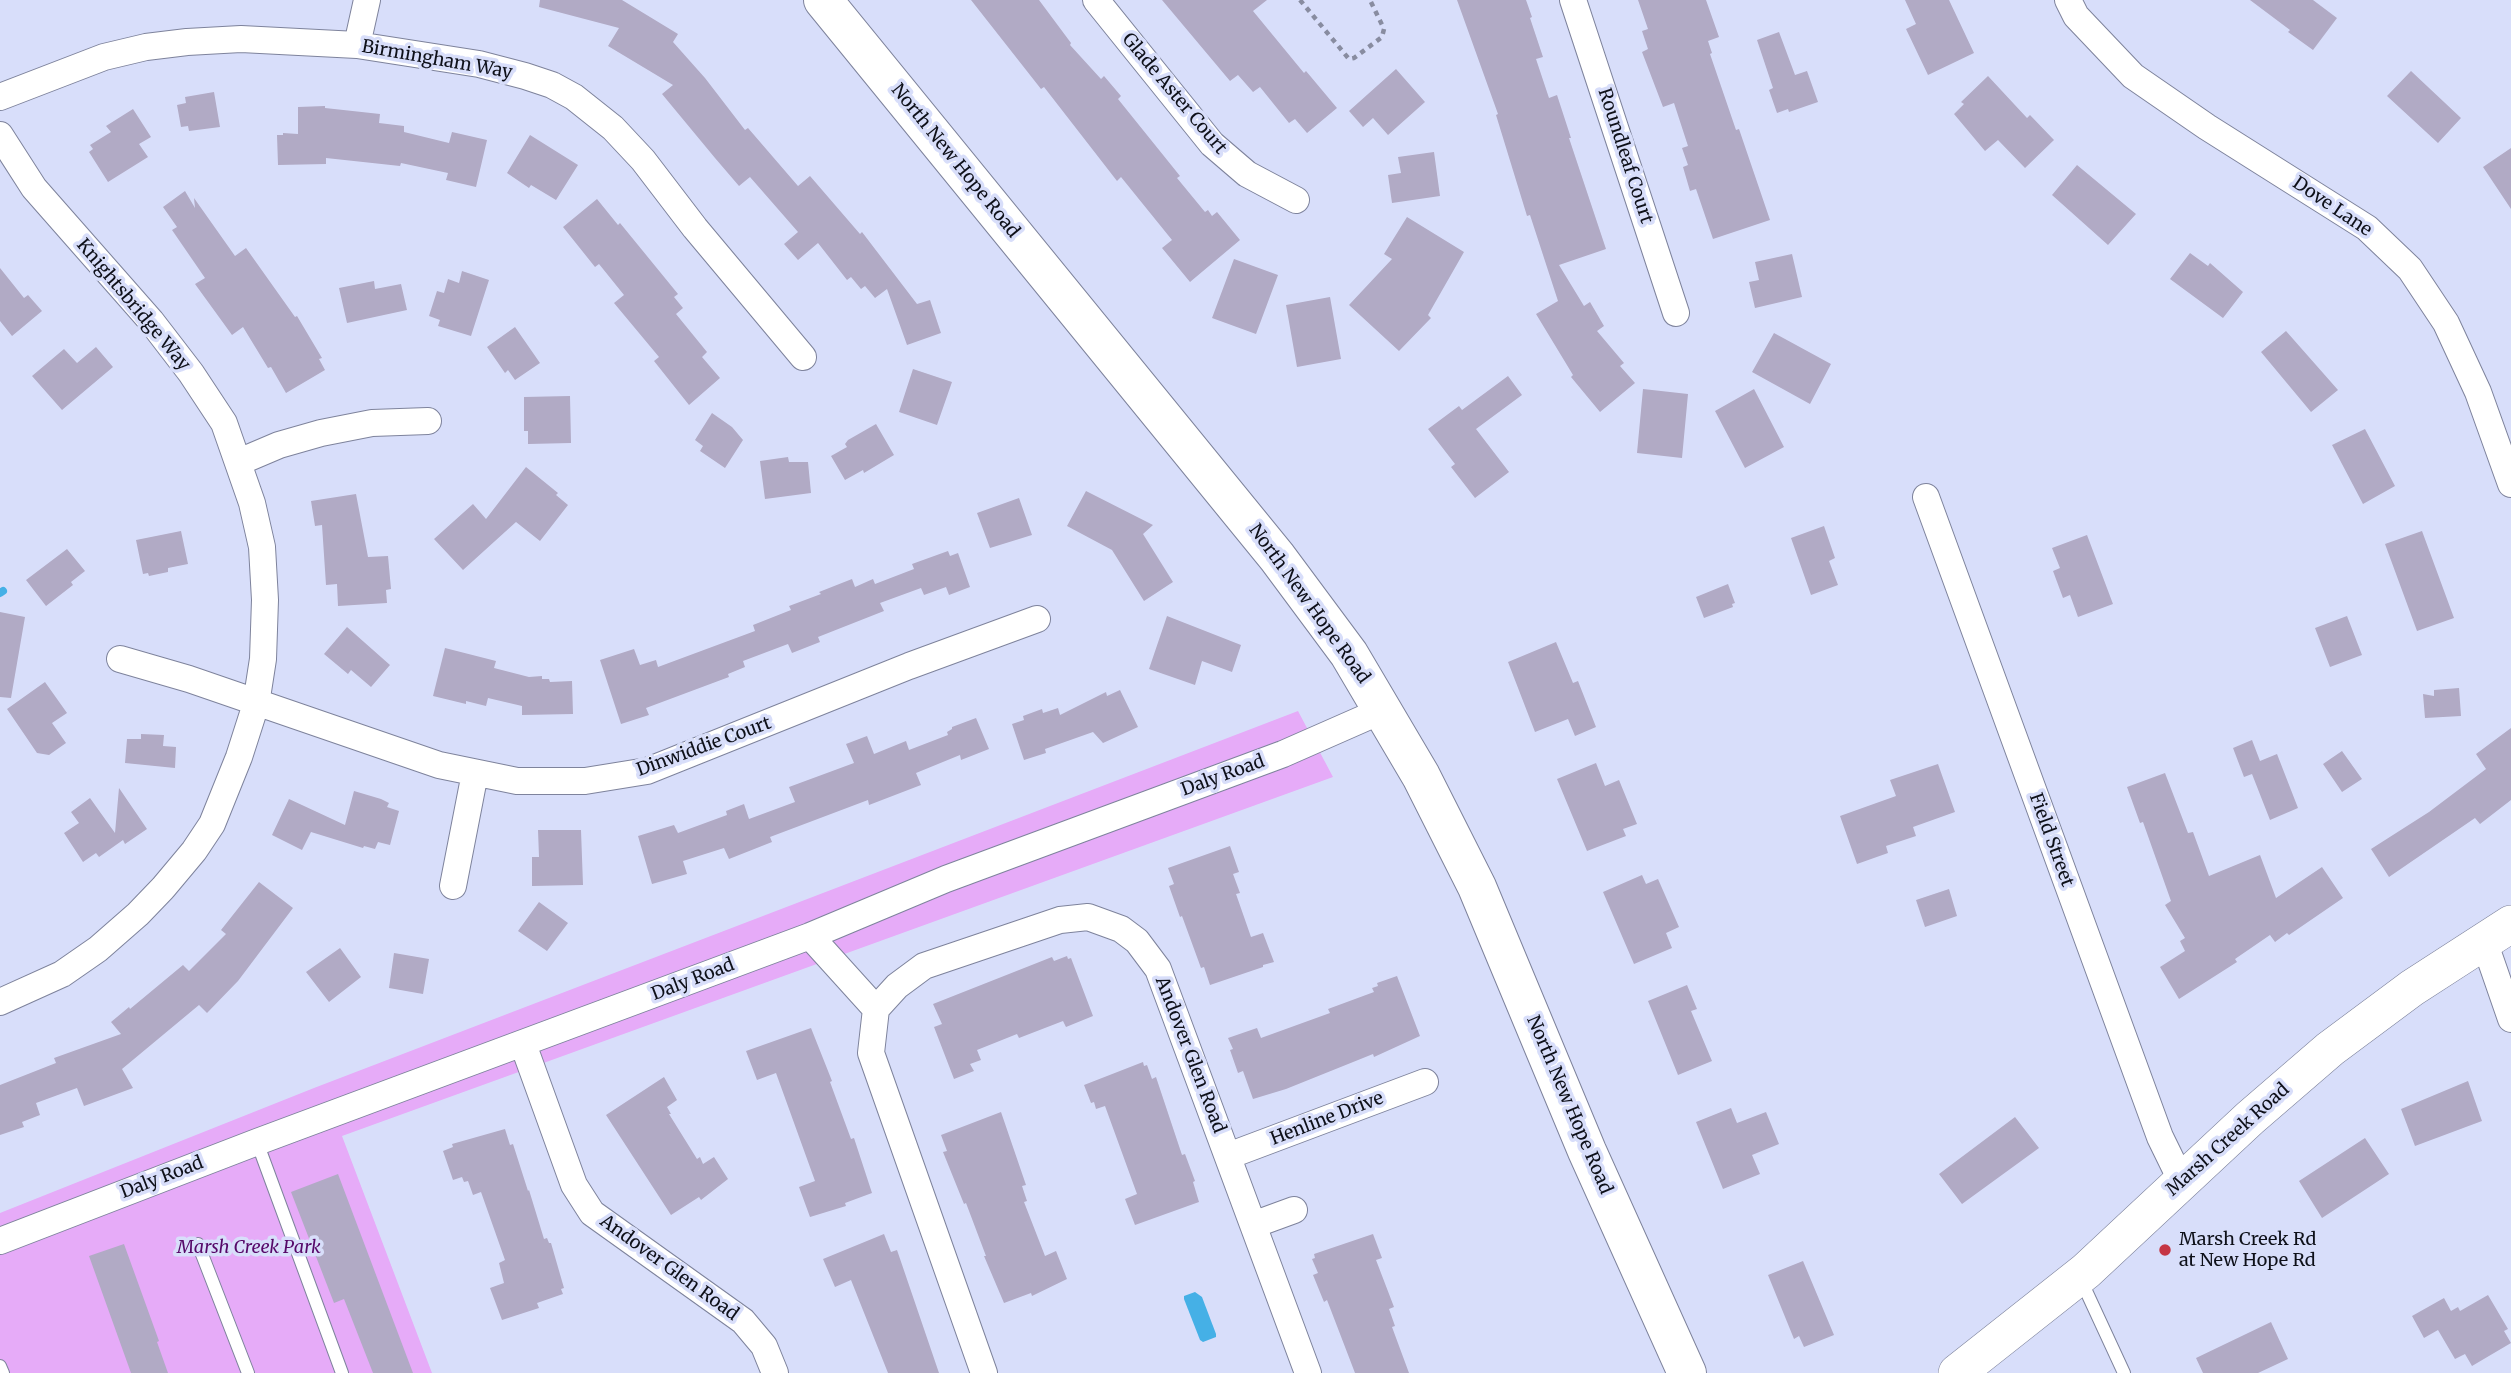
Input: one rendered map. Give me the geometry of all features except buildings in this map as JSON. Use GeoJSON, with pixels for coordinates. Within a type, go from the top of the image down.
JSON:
{"type":"FeatureCollection","features":[{"type":"Feature","properties":{"kind":"main road","name":"North New Hope Road"},"geometry":{"type":"LineString","coordinates":[[823,0],[1278,557],[1349,654],[1421,776],[1477,887],[1587,1150],[1687,1373]]}},
{"type":"Feature","properties":{"kind":"street"},"geometry":{"type":"LineString","coordinates":[[357,46],[367,0]]}},
{"type":"Feature","properties":{"kind":"street","name":"Glade Aster Court"},"geometry":{"type":"LineString","coordinates":[[1096,0],[1212,144],[1247,174],[1296,200]]}},
{"type":"Feature","properties":{"kind":"street","name":"Roundleaf Court"},"geometry":{"type":"LineString","coordinates":[[1573,0],[1676,313]]}},
{"type":"Feature","properties":{"kind":"street","name":"Dove Lane"},"geometry":{"type":"LineString","coordinates":[[2068,0],[2076,16],[2133,76],[2207,127],[2367,228],[2410,269],[2446,323],[2479,392],[2511,484]]}},
{"type":"Feature","properties":{"kind":"street","name":"Birmingham Way"},"geometry":{"type":"LineString","coordinates":[[0,97],[104,57],[145,47],[241,38],[357,46],[479,64],[552,85],[574,97],[613,128],[643,160],[695,228],[803,358]]}},
{"type":"Feature","properties":{"kind":"street","name":"Knightsbridge Way"},"geometry":{"type":"LineString","coordinates":[[0,135],[34,188],[151,321],[191,373],[224,423],[239,461],[262,547],[265,600],[263,659],[256,704],[239,757],[212,824],[194,851],[163,888],[138,915],[98,949],[62,974],[0,1002]]}},
{"type":"Feature","properties":{"kind":"street"},"geometry":{"type":"LineString","coordinates":[[239,461],[279,445],[321,433],[372,423],[428,421]]}},
{"type":"Feature","properties":{"kind":"street","name":"Field Street"},"geometry":{"type":"LineString","coordinates":[[1926,497],[2160,1137],[2182,1182]]}},
{"type":"Feature","properties":{"kind":"street","name":"Dinwiddie Court"},"geometry":{"type":"LineString","coordinates":[[120,659],[189,679],[439,765],[517,781],[586,781],[647,771],[909,666],[1037,619]]}},
{"type":"Feature","properties":{"kind":"street","name":"Daly Road"},"geometry":{"type":"LineString","coordinates":[[0,1241],[810,936],[946,879],[1283,754],[1384,710]]}},
{"type":"Feature","properties":{"kind":"street"},"geometry":{"type":"LineString","coordinates":[[453,886],[475,774]]}},
{"type":"Feature","properties":{"kind":"street","name":"Andover Glen Road"},"geometry":{"type":"LineString","coordinates":[[876,1009],[897,986],[923,967],[1060,920],[1088,917],[1121,929],[1137,941],[1158,970],[1308,1373]]}},
{"type":"Feature","properties":{"kind":"street"},"geometry":{"type":"LineString","coordinates":[[2498,933],[2511,1019]]}},
{"type":"Feature","properties":{"kind":"street","name":"Marsh Creek Road"},"geometry":{"type":"LineString","coordinates":[[1957,1373],[2080,1276],[2249,1118],[2330,1049],[2412,988],[2498,933]]}},
{"type":"Feature","properties":{"kind":"street"},"geometry":{"type":"LineString","coordinates":[[810,936],[876,1009],[871,1053],[984,1373]]}},
{"type":"Feature","properties":{"kind":"street","name":"Andover Glen Road"},"geometry":{"type":"LineString","coordinates":[[523,1044],[574,1185],[592,1213],[743,1321],[765,1346],[775,1373]]}},
{"type":"Feature","properties":{"kind":"street","name":"Henline Drive"},"geometry":{"type":"LineString","coordinates":[[1228,1157],[1425,1082]]}},
{"type":"Feature","properties":{"kind":"street"},"geometry":{"type":"LineString","coordinates":[[1253,1225],[1294,1210]]}},
{"type":"Feature","properties":{"kind":"lane"},"geometry":{"type":"LineString","coordinates":[[257,1142],[342,1373]]}},
{"type":"Feature","properties":{"kind":"lane"},"geometry":{"type":"LineString","coordinates":[[198,1244],[248,1373]]}},
{"type":"Feature","properties":{"kind":"lane"},"geometry":{"type":"LineString","coordinates":[[2080,1276],[2124,1373]]}},
{"type":"Feature","properties":{"kind":"lane"},"geometry":{"type":"LineString","coordinates":[[0,1366],[3,1373]]}},
{"type":"Feature","properties":{"kind":"path"},"geometry":{"type":"LineString","coordinates":[[1300,0],[1349,59],[1382,37],[1384,29],[1370,0]]}},
{"type":"Feature","properties":{"kind":"green space","name":"Marsh Creek Park"},"geometry":{"type":"Polygon","coordinates":[[[1298,711],[1333,777],[342,1136],[432,1373],[0,1373],[0,1213],[314,1088],[1298,711]]]}},
{"type":"Feature","properties":{"kind":"water"},"geometry":{"type":"Polygon","coordinates":[[[1195,1292],[1202,1297],[1216,1334],[1216,1337],[1203,1342],[1184,1299],[1184,1296],[1195,1292]]]}},
{"type":"Feature","properties":{"kind":"place","name":"Marsh Creek Rd at New Hope Rd"},"geometry":{"type":"Point","coordinates":[2165,1250]}}]}
